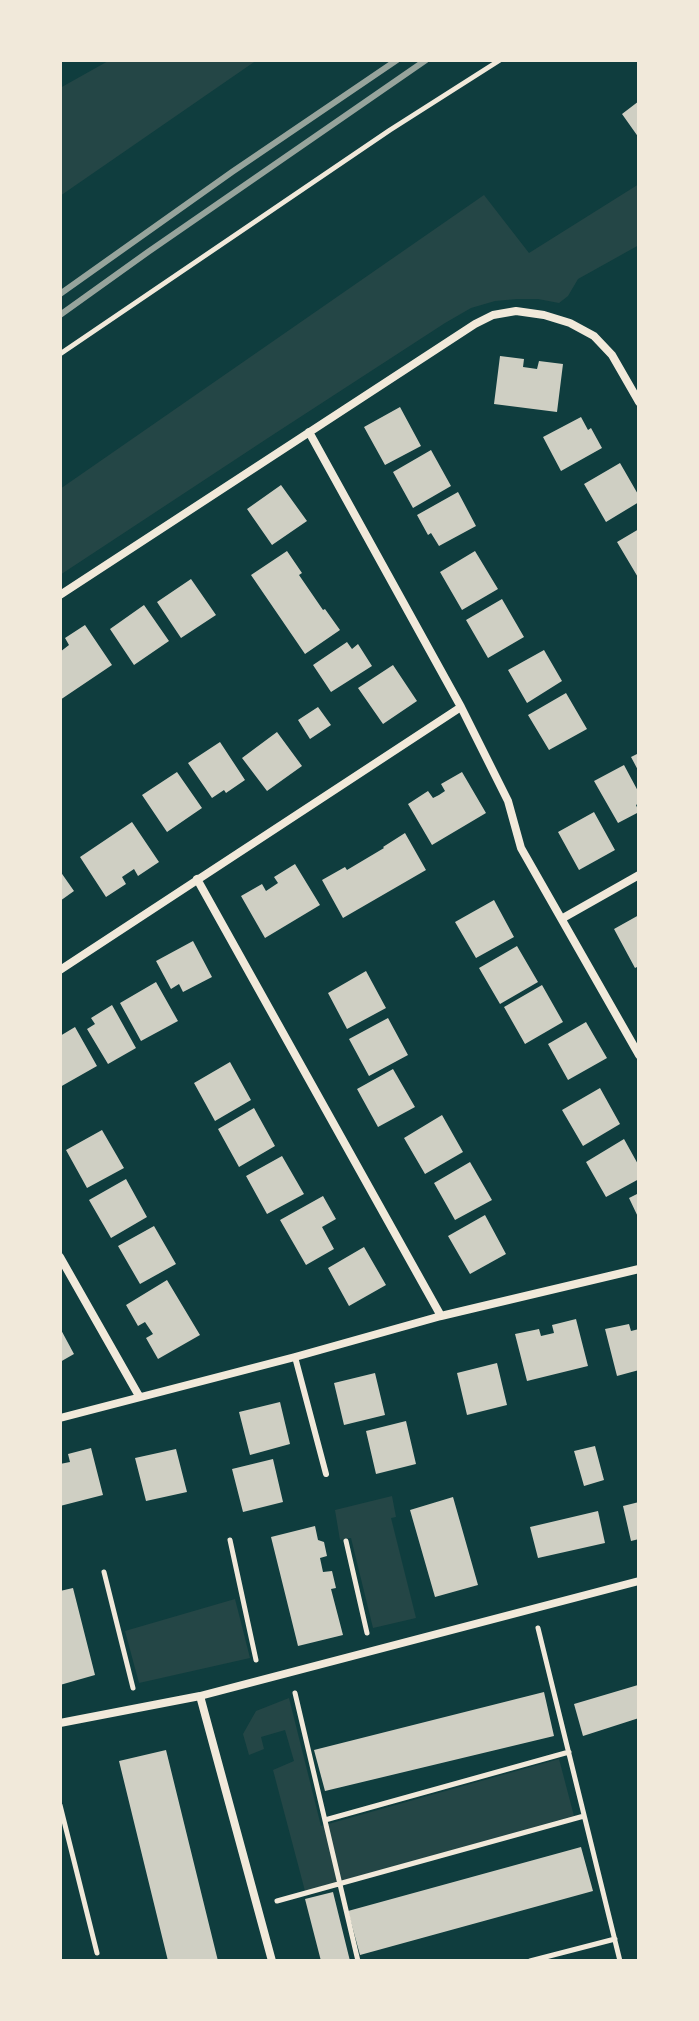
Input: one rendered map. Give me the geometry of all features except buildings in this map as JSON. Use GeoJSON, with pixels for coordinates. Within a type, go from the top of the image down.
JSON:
{"type":"FeatureCollection","features":[{"type":"Feature","properties":{"kind":"street"},"geometry":{"type":"LineString","coordinates":[[60,595],[493,315],[516,311],[544,315],[570,323],[594,336],[612,355],[639,402]]}},
{"type":"Feature","properties":{"kind":"street"},"geometry":{"type":"LineString","coordinates":[[309,432],[461,707],[508,801],[521,848],[639,1055]]}},
{"type":"Feature","properties":{"kind":"street"},"geometry":{"type":"LineString","coordinates":[[60,970],[461,707]]}},
{"type":"Feature","properties":{"kind":"street"},"geometry":{"type":"LineString","coordinates":[[563,918],[639,875]]}},
{"type":"Feature","properties":{"kind":"street"},"geometry":{"type":"LineString","coordinates":[[197,879],[441,1316]]}},
{"type":"Feature","properties":{"kind":"street"},"geometry":{"type":"LineString","coordinates":[[60,1257],[139,1396]]}},
{"type":"Feature","properties":{"kind":"street"},"geometry":{"type":"LineString","coordinates":[[60,1418],[441,1316],[639,1269]]}},
{"type":"Feature","properties":{"kind":"street"},"geometry":{"type":"LineString","coordinates":[[60,1723],[200,1696],[639,1581]]}},
{"type":"Feature","properties":{"kind":"street"},"geometry":{"type":"LineString","coordinates":[[200,1696],[272,1961]]}},
{"type":"Feature","properties":{"kind":"lane"},"geometry":{"type":"LineString","coordinates":[[295,1357],[326,1474]]}},
{"type":"Feature","properties":{"kind":"path"},"geometry":{"type":"LineString","coordinates":[[60,354],[390,130],[500,60]]}},
{"type":"Feature","properties":{"kind":"path"},"geometry":{"type":"LineString","coordinates":[[230,1540],[260,1681]]}},
{"type":"Feature","properties":{"kind":"path"},"geometry":{"type":"LineString","coordinates":[[346,1541],[371,1651]]}},
{"type":"Feature","properties":{"kind":"path"},"geometry":{"type":"LineString","coordinates":[[104,1572],[138,1708]]}},
{"type":"Feature","properties":{"kind":"path"},"geometry":{"type":"LineString","coordinates":[[533,1608],[620,1961]]}},
{"type":"Feature","properties":{"kind":"path"},"geometry":{"type":"LineString","coordinates":[[290,1673],[358,1961]]}},
{"type":"Feature","properties":{"kind":"path"},"geometry":{"type":"LineString","coordinates":[[325,1820],[569,1752]]}},
{"type":"Feature","properties":{"kind":"path"},"geometry":{"type":"LineString","coordinates":[[60,1805],[97,1953]]}},
{"type":"Feature","properties":{"kind":"path"},"geometry":{"type":"LineString","coordinates":[[258,1905],[584,1816]]}},
{"type":"Feature","properties":{"kind":"path"},"geometry":{"type":"LineString","coordinates":[[530,1961],[615,1939]]}},
{"type":"Feature","properties":{"kind":"shaded area"},"geometry":{"type":"Polygon","coordinates":[[[110,60],[257,60],[60,196],[60,88],[110,60]]]}},
{"type":"Feature","properties":{"kind":"shaded area"},"geometry":{"type":"Polygon","coordinates":[[[639,184],[639,245],[578,279],[568,296],[559,303],[517,299],[471,308],[60,575],[60,489],[484,195],[529,253],[639,184]]]}},
{"type":"Feature","properties":{"kind":"shaded area"},"geometry":{"type":"Polygon","coordinates":[[[392,1496],[396,1517],[391,1518],[416,1618],[373,1628],[351,1538],[340,1540],[335,1510],[392,1496]]]}},
{"type":"Feature","properties":{"kind":"shaded area"},"geometry":{"type":"Polygon","coordinates":[[[235,1599],[250,1658],[139,1683],[125,1631],[235,1599]]]}},
{"type":"Feature","properties":{"kind":"shaded area"},"geometry":{"type":"Polygon","coordinates":[[[289,1698],[321,1826],[559,1759],[574,1816],[305,1891],[273,1770],[294,1761],[285,1730],[261,1737],[264,1749],[249,1755],[243,1734],[256,1711],[289,1698]]]}},
{"type":"Feature","properties":{"kind":"railway"},"geometry":{"type":"LineString","coordinates":[[60,294],[397,60]]}},
{"type":"Feature","properties":{"kind":"railway"},"geometry":{"type":"LineString","coordinates":[[60,315],[426,60]]}}]}
